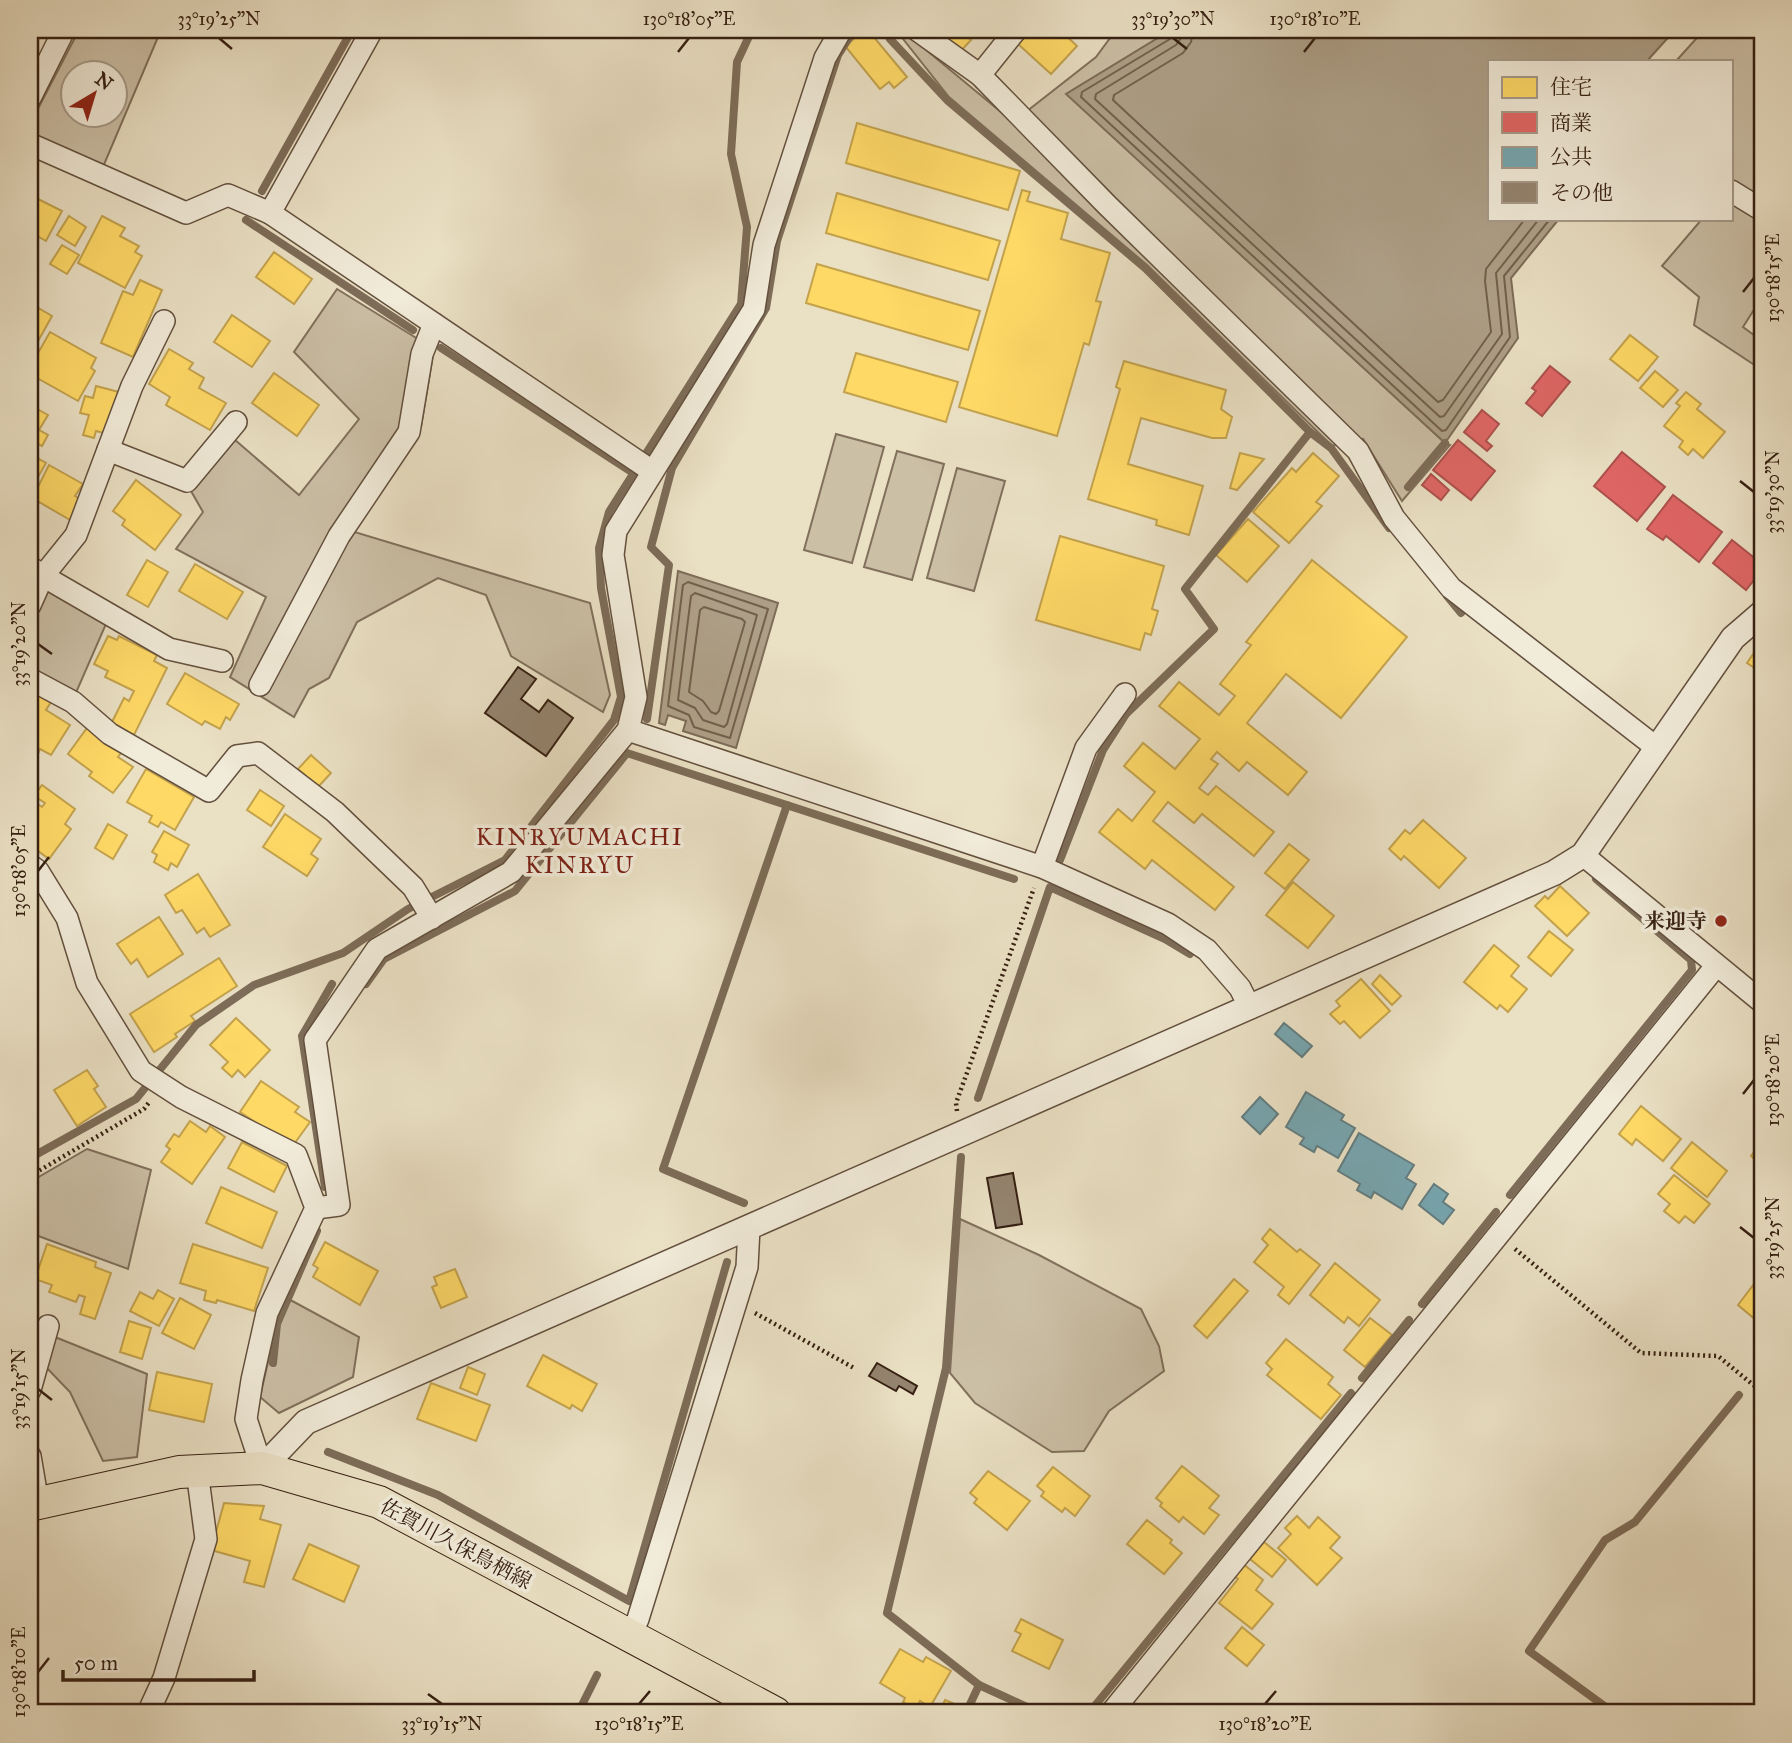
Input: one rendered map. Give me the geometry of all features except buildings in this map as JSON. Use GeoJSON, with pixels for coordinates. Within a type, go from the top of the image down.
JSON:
{"type":"FeatureCollection","features":[{"type":"Feature","properties":{"kind":"main road","name":"佐賀川久保鳥栖線"},"geometry":{"type":"LineString","coordinates":[[34,1504],[179,1472],[261,1468],[379,1502],[775,1713]]}},
{"type":"Feature","properties":{"kind":"street"},"geometry":{"type":"LineString","coordinates":[[30,98],[64,30]]}},
{"type":"Feature","properties":{"kind":"street"},"geometry":{"type":"LineString","coordinates":[[270,213],[372,30]]}},
{"type":"Feature","properties":{"kind":"street"},"geometry":{"type":"LineString","coordinates":[[316,1208],[339,1205],[315,1040],[377,949],[511,872],[628,730],[636,697],[613,555],[616,531],[754,309],[764,245],[825,58],[841,30]]}},
{"type":"Feature","properties":{"kind":"street"},"geometry":{"type":"LineString","coordinates":[[917,30],[980,75],[1107,205],[1359,451],[1394,518],[1451,588],[1657,748]]}},
{"type":"Feature","properties":{"kind":"street"},"geometry":{"type":"LineString","coordinates":[[980,75],[1016,30]]}},
{"type":"Feature","properties":{"kind":"street"},"geometry":{"type":"LineString","coordinates":[[30,144],[186,213],[228,195],[270,213],[652,471]]}},
{"type":"Feature","properties":{"kind":"street"},"geometry":{"type":"LineString","coordinates":[[1732,192],[1762,211]]}},
{"type":"Feature","properties":{"kind":"street"},"geometry":{"type":"LineString","coordinates":[[30,605],[36,572],[76,535],[132,386],[164,321]]}},
{"type":"Feature","properties":{"kind":"street"},"geometry":{"type":"LineString","coordinates":[[260,685],[339,536],[409,432],[422,354],[434,324]]}},
{"type":"Feature","properties":{"kind":"street"},"geometry":{"type":"LineString","coordinates":[[108,450],[187,481],[236,422]]}},
{"type":"Feature","properties":{"kind":"street"},"geometry":{"type":"LineString","coordinates":[[36,572],[169,649],[222,661]]}},
{"type":"Feature","properties":{"kind":"street"},"geometry":{"type":"LineString","coordinates":[[30,865],[38,871],[67,918],[87,983],[141,1071],[181,1097],[296,1154],[316,1208],[267,1313],[252,1380],[246,1419],[261,1468],[306,1422],[1554,873],[1583,855],[1733,638],[1762,613]]}},
{"type":"Feature","properties":{"kind":"street"},"geometry":{"type":"LineString","coordinates":[[30,679],[73,702],[110,734],[209,791],[237,756],[258,753],[335,812],[413,887],[432,918]]}},
{"type":"Feature","properties":{"kind":"street"},"geometry":{"type":"LineString","coordinates":[[1042,867],[1086,748],[1125,694]]}},
{"type":"Feature","properties":{"kind":"street"},"geometry":{"type":"LineString","coordinates":[[628,730],[1042,867],[1168,924],[1207,950],[1240,988],[1250,1008]]}},
{"type":"Feature","properties":{"kind":"street"},"geometry":{"type":"LineString","coordinates":[[1583,855],[1762,1002]]}},
{"type":"Feature","properties":{"kind":"street"},"geometry":{"type":"LineString","coordinates":[[1111,1713],[1716,966]]}},
{"type":"Feature","properties":{"kind":"street"},"geometry":{"type":"LineString","coordinates":[[630,1636],[638,1619],[747,1267],[749,1228]]}},
{"type":"Feature","properties":{"kind":"street"},"geometry":{"type":"LineString","coordinates":[[30,1390],[48,1326]]}},
{"type":"Feature","properties":{"kind":"street"},"geometry":{"type":"LineString","coordinates":[[30,1456],[34,1504]]}},
{"type":"Feature","properties":{"kind":"street"},"geometry":{"type":"LineString","coordinates":[[148,1713],[164,1678],[206,1539],[197,1471]]}},
{"type":"Feature","properties":{"kind":"path"},"geometry":{"type":"LineString","coordinates":[[959,1136],[956,1103],[1042,867]]}},
{"type":"Feature","properties":{"kind":"path"},"geometry":{"type":"LineString","coordinates":[[30,1176],[144,1109],[163,1085]]}},
{"type":"Feature","properties":{"kind":"path"},"geometry":{"type":"LineString","coordinates":[[1498,1235],[1641,1353],[1718,1356],[1762,1392]]}},
{"type":"Feature","properties":{"kind":"path"},"geometry":{"type":"LineString","coordinates":[[736,1303],[854,1368]]}},
{"type":"Feature","properties":{"kind":"shaded area"},"geometry":{"type":"Polygon","coordinates":[[[79,30],[161,30],[130,103],[130,60],[63,60],[79,30]]]}},
{"type":"Feature","properties":{"kind":"shaded area"},"geometry":{"type":"Polygon","coordinates":[[[896,30],[902,30],[1013,122],[1096,57],[1116,30],[1171,30],[1067,94],[1450,445],[1402,501],[1363,439],[1332,446],[1147,265],[949,97],[896,30]]]}},
{"type":"Feature","properties":{"kind":"shaded area"},"geometry":{"type":"Polygon","coordinates":[[[1704,30],[1762,30],[1762,297],[1743,327],[1762,341],[1762,370],[1694,325],[1699,297],[1662,266],[1701,220],[1732,220],[1732,60],[1677,60],[1704,30]]]}},
{"type":"Feature","properties":{"kind":"shaded area"},"geometry":{"type":"Polygon","coordinates":[[[60,66],[60,130],[119,130],[103,167],[30,134],[30,124],[60,66]]]}},
{"type":"Feature","properties":{"kind":"shaded area"},"geometry":{"type":"Polygon","coordinates":[[[337,289],[434,349],[421,427],[351,531],[590,603],[610,695],[603,712],[511,656],[486,595],[438,578],[357,622],[329,678],[309,689],[294,717],[230,677],[266,597],[176,549],[203,512],[191,491],[235,440],[299,495],[359,419],[294,352],[337,289]]]}},
{"type":"Feature","properties":{"kind":"shaded area"},"geometry":{"type":"Polygon","coordinates":[[[836,434],[884,447],[852,563],[804,550],[836,434]]]}},
{"type":"Feature","properties":{"kind":"shaded area"},"geometry":{"type":"Polygon","coordinates":[[[897,451],[944,464],[912,580],[864,567],[897,451]]]}},
{"type":"Feature","properties":{"kind":"shaded area"},"geometry":{"type":"Polygon","coordinates":[[[957,468],[1005,481],[974,591],[927,578],[957,468]]]}},
{"type":"Feature","properties":{"kind":"shaded area"},"geometry":{"type":"Polygon","coordinates":[[[46,585],[106,624],[75,695],[30,672],[30,621],[46,585]]]}},
{"type":"Feature","properties":{"kind":"shaded area"},"geometry":{"type":"Polygon","coordinates":[[[87,1149],[151,1170],[128,1269],[30,1233],[30,1182],[87,1149]]]}},
{"type":"Feature","properties":{"kind":"shaded area"},"geometry":{"type":"Polygon","coordinates":[[[960,1219],[1039,1255],[1141,1309],[1159,1346],[1164,1371],[1109,1411],[1084,1451],[1052,1452],[975,1403],[950,1373],[960,1219]]]}},
{"type":"Feature","properties":{"kind":"shaded area"},"geometry":{"type":"Polygon","coordinates":[[[283,1296],[359,1337],[353,1377],[279,1413],[260,1397],[283,1296]]]}},
{"type":"Feature","properties":{"kind":"shaded area"},"geometry":{"type":"Polygon","coordinates":[[[50,1335],[147,1374],[137,1457],[103,1461],[70,1392],[42,1363],[50,1335]]]}},
{"type":"Feature","properties":{"kind":"water"},"geometry":{"type":"Polygon","coordinates":[[[1171,30],[1675,30],[1648,60],[1488,60],[1488,220],[1558,220],[1511,278],[1518,338],[1445,443],[1066,94],[1171,30]]]}},
{"type":"Feature","properties":{"kind":"water"},"geometry":{"type":"Polygon","coordinates":[[[678,571],[778,603],[736,748],[683,731],[686,721],[668,715],[665,725],[659,723],[678,571]]]}},
{"type":"Feature","properties":{"kind":"waterway"},"geometry":{"type":"LineString","coordinates":[[262,191],[352,30]]}},
{"type":"Feature","properties":{"kind":"waterway"},"geometry":{"type":"LineString","coordinates":[[30,1158],[136,1099],[196,1025],[254,985],[343,953],[408,909],[505,860],[614,720],[621,697],[601,588],[599,548],[609,512],[741,304],[747,227],[731,154],[737,62],[752,30]]}},
{"type":"Feature","properties":{"kind":"waterway"},"geometry":{"type":"LineString","coordinates":[[647,719],[669,565],[651,547],[672,468],[766,308],[777,241],[838,55],[854,30]]}},
{"type":"Feature","properties":{"kind":"waterway"},"geometry":{"type":"LineString","coordinates":[[885,30],[890,39],[948,101],[1145,268],[1310,432]]}},
{"type":"Feature","properties":{"kind":"waterway"},"geometry":{"type":"LineString","coordinates":[[246,220],[413,330]]}},
{"type":"Feature","properties":{"kind":"waterway"},"geometry":{"type":"LineString","coordinates":[[441,348],[633,473]]}},
{"type":"Feature","properties":{"kind":"waterway"},"geometry":{"type":"LineString","coordinates":[[1060,860],[1103,750],[1126,714],[1214,629],[1185,589],[1310,432],[1331,448],[1389,528]]}},
{"type":"Feature","properties":{"kind":"waterway"},"geometry":{"type":"LineString","coordinates":[[1408,487],[1445,443]]}},
{"type":"Feature","properties":{"kind":"waterway"},"geometry":{"type":"LineString","coordinates":[[1447,596],[1461,613]]}},
{"type":"Feature","properties":{"kind":"waterway"},"geometry":{"type":"LineString","coordinates":[[366,984],[384,959],[515,891],[627,753],[1014,879]]}},
{"type":"Feature","properties":{"kind":"waterway"},"geometry":{"type":"LineString","coordinates":[[744,1203],[663,1169],[787,805]]}},
{"type":"Feature","properties":{"kind":"waterway"},"geometry":{"type":"LineString","coordinates":[[1510,1195],[1692,970],[1691,960],[1596,879]]}},
{"type":"Feature","properties":{"kind":"waterway"},"geometry":{"type":"LineString","coordinates":[[978,1098],[1050,887],[1165,939],[1190,954]]}},
{"type":"Feature","properties":{"kind":"waterway"},"geometry":{"type":"LineString","coordinates":[[325,1187],[302,1036],[332,984]]}},
{"type":"Feature","properties":{"kind":"waterway"},"geometry":{"type":"LineString","coordinates":[[961,1157],[946,1368],[887,1613],[979,1685]]}},
{"type":"Feature","properties":{"kind":"waterway"},"geometry":{"type":"LineString","coordinates":[[1422,1304],[1496,1212]]}},
{"type":"Feature","properties":{"kind":"waterway"},"geometry":{"type":"LineString","coordinates":[[273,1363],[277,1324],[317,1231]]}},
{"type":"Feature","properties":{"kind":"waterway"},"geometry":{"type":"LineString","coordinates":[[328,1452],[438,1495],[629,1601],[727,1262]]}},
{"type":"Feature","properties":{"kind":"waterway"},"geometry":{"type":"LineString","coordinates":[[1362,1378],[1409,1320]]}},
{"type":"Feature","properties":{"kind":"waterway"},"geometry":{"type":"LineString","coordinates":[[1089,1713],[1351,1393]]}},
{"type":"Feature","properties":{"kind":"waterway"},"geometry":{"type":"LineString","coordinates":[[1614,1713],[1529,1651],[1605,1540],[1635,1522],[1739,1395]]}},
{"type":"Feature","properties":{"kind":"waterway"},"geometry":{"type":"LineString","coordinates":[[578,1713],[597,1675]]}},
{"type":"Feature","properties":{"kind":"waterway"},"geometry":{"type":"LineString","coordinates":[[966,1713],[979,1685],[1040,1713]]}},
{"type":"Feature","properties":{"kind":"place","name":"来迎寺"},"geometry":{"type":"Point","coordinates":[1721,921]}},
{"type":"Feature","properties":{"kind":"district","name":"KINRYUMACHI KINRYU"},"geometry":{"type":"Point","coordinates":[580,851]}}]}
